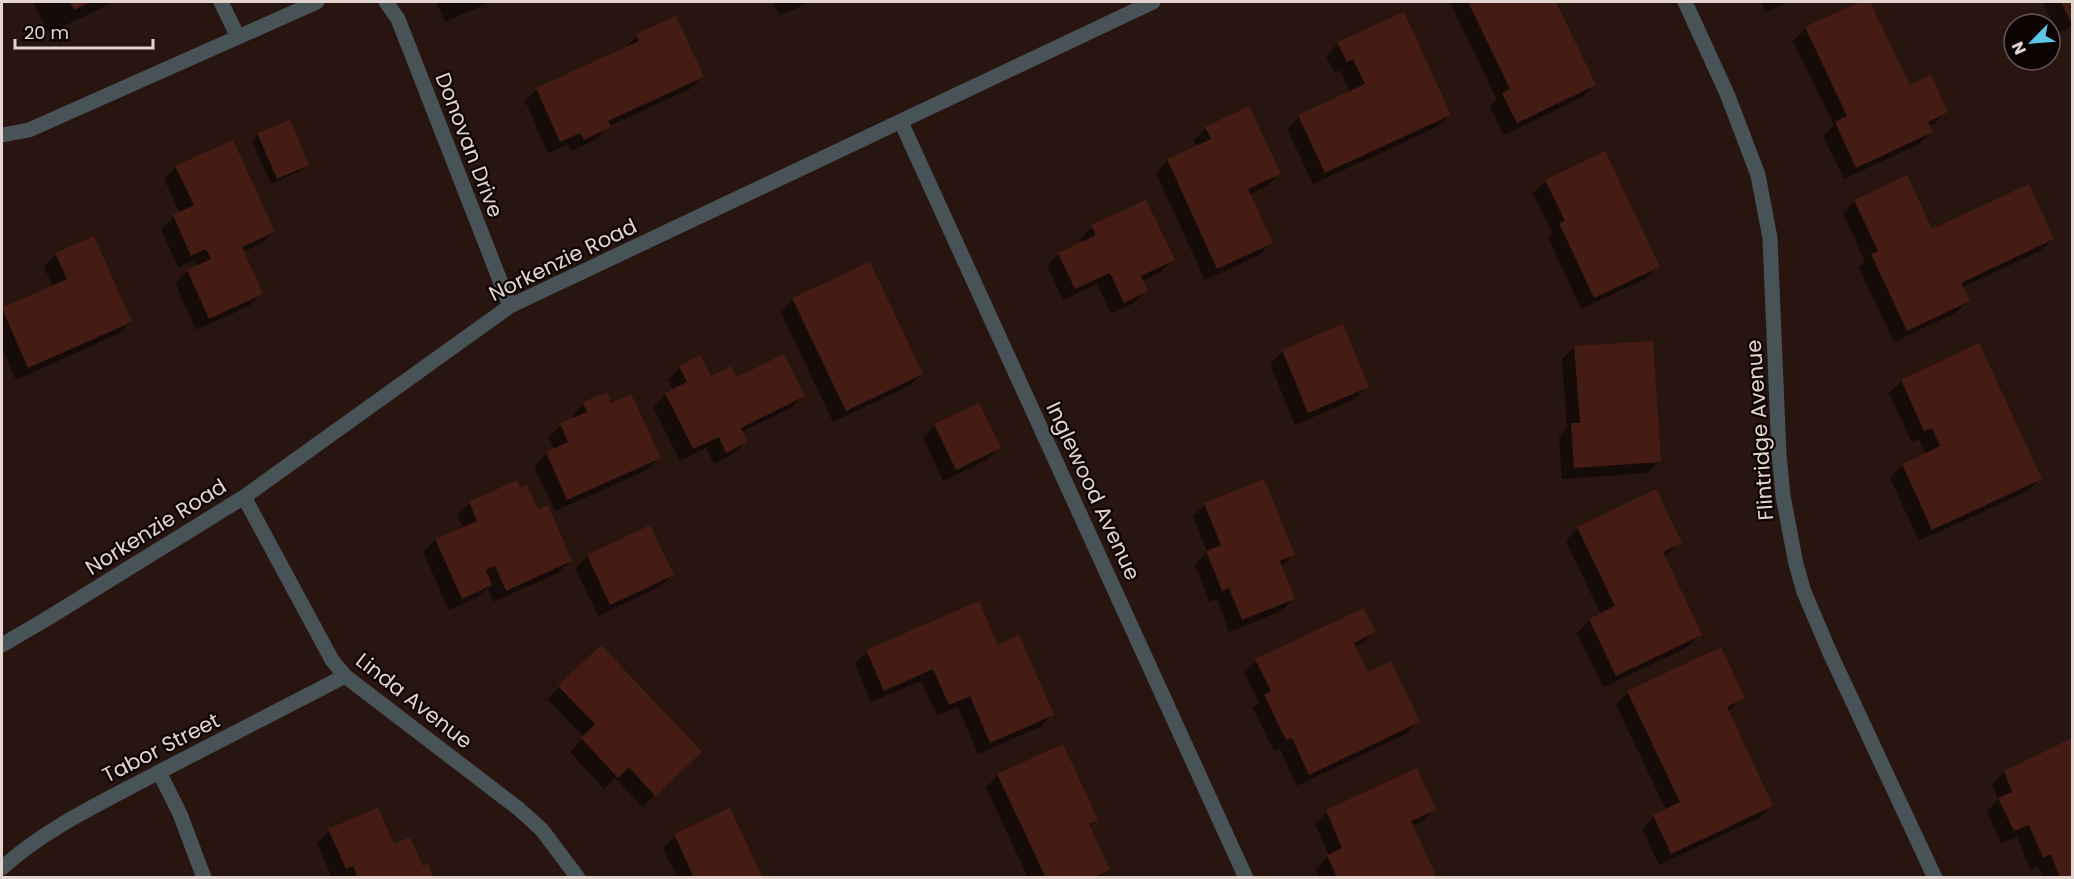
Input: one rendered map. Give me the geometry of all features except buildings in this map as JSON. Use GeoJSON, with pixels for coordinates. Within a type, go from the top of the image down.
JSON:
{"type":"FeatureCollection","features":[{"type":"Feature","properties":{"kind":"street"},"geometry":{"type":"LineString","coordinates":[[221,2],[238,37]]}},
{"type":"Feature","properties":{"kind":"street"},"geometry":{"type":"LineString","coordinates":[[2,135],[29,130],[317,2]]}},
{"type":"Feature","properties":{"kind":"street","name":"Donovan Drive"},"geometry":{"type":"LineString","coordinates":[[386,2],[398,19],[510,306]]}},
{"type":"Feature","properties":{"kind":"street","name":"Norkenzie Road"},"geometry":{"type":"LineString","coordinates":[[2,645],[244,497],[510,306],[1153,2]]}},
{"type":"Feature","properties":{"kind":"street","name":"Flintridge Avenue"},"geometry":{"type":"LineString","coordinates":[[1685,2],[1728,96],[1758,175],[1770,238],[1779,454],[1783,496],[1796,564],[1804,592],[1830,653],[1935,878]]}},
{"type":"Feature","properties":{"kind":"street","name":"Inglewood Avenue"},"geometry":{"type":"LineString","coordinates":[[901,122],[1246,878]]}},
{"type":"Feature","properties":{"kind":"street","name":"Linda Avenue"},"geometry":{"type":"LineString","coordinates":[[244,497],[332,660],[345,676],[519,809],[542,830],[578,878]]}},
{"type":"Feature","properties":{"kind":"street","name":"Tabor Street"},"geometry":{"type":"LineString","coordinates":[[2,868],[24,849],[51,831],[159,772],[345,676]]}},
{"type":"Feature","properties":{"kind":"street"},"geometry":{"type":"LineString","coordinates":[[159,772],[184,824],[204,878]]}}]}
